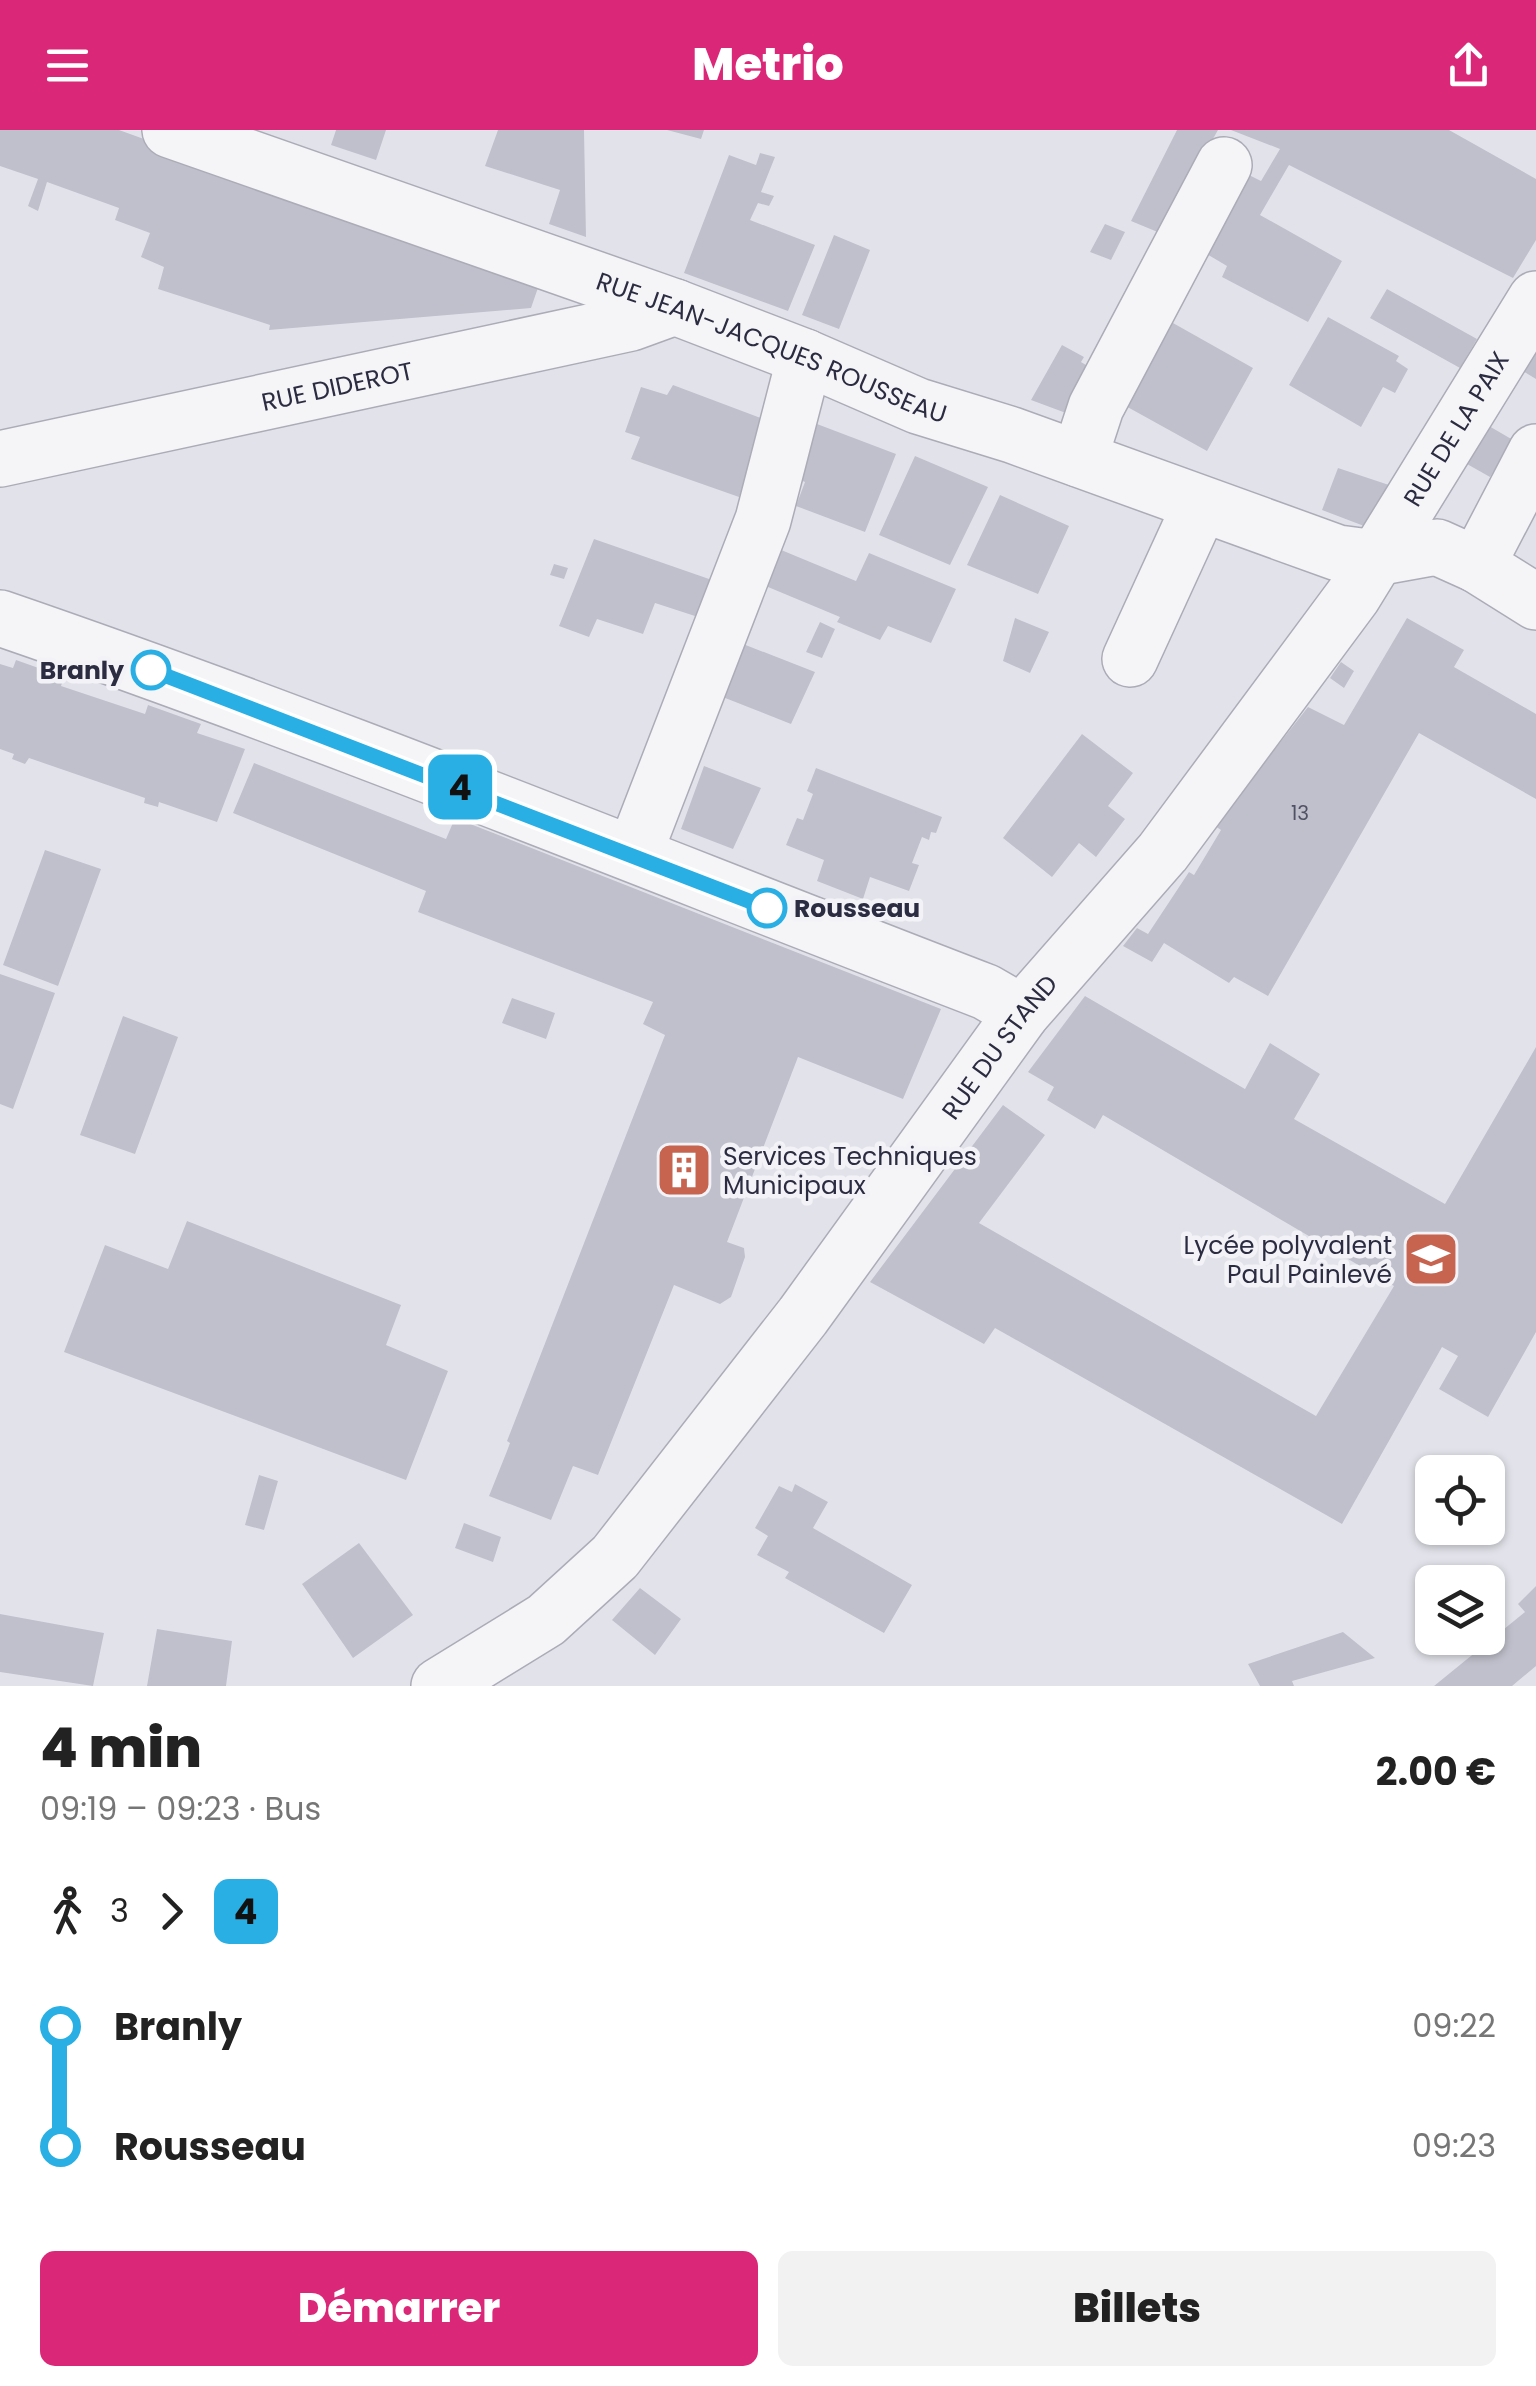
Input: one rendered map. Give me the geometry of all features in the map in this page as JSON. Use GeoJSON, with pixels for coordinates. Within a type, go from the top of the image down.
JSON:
{"type":"FeatureCollection","features":[{"type":"Feature","properties":{"kind":"street","name":"RUE JEAN-JACQUES ROUSSEAU"},"geometry":{"type":"LineString","coordinates":[[170,130],[675,308],[805,357],[918,406],[1338,553],[1376,558]]}},
{"type":"Feature","properties":{"kind":"street"},"geometry":{"type":"LineString","coordinates":[[1080,460],[1096,407],[1224,165]]}},
{"type":"Feature","properties":{"kind":"street","name":"RUE DE LA PAIX"},"geometry":{"type":"LineString","coordinates":[[1376,558],[1536,299]]}},
{"type":"Feature","properties":{"kind":"street","name":"RUE DIDEROT"},"geometry":{"type":"LineString","coordinates":[[0,459],[632,324],[675,308]]}},
{"type":"Feature","properties":{"kind":"street"},"geometry":{"type":"LineString","coordinates":[[634,854],[763,520],[805,357]]}},
{"type":"Feature","properties":{"kind":"street"},"geometry":{"type":"LineString","coordinates":[[1477,566],[1536,452]]}},
{"type":"Feature","properties":{"kind":"street"},"geometry":{"type":"LineString","coordinates":[[1130,659],[1201,504]]}},
{"type":"Feature","properties":{"kind":"street"},"geometry":{"type":"LineString","coordinates":[[1376,558],[1436,547],[1477,566],[1536,602]]}},
{"type":"Feature","properties":{"kind":"street","name":"RUE DU STAND"},"geometry":{"type":"LineString","coordinates":[[439,1686],[546,1620],[615,1558],[802,1316],[1022,1013],[1163,852],[1341,612],[1376,558]]}},
{"type":"Feature","properties":{"kind":"street"},"geometry":{"type":"LineString","coordinates":[[0,618],[151,670],[634,854],[986,992],[1022,1013]]}},
{"type":"Feature","properties":{"kind":"building"},"geometry":{"type":"Polygon","coordinates":[[[0,130],[119,130],[540,282],[531,308],[269,330],[270,325],[158,289],[164,267],[141,257],[150,233],[115,220],[119,208],[47,182],[38,211],[28,206],[38,179],[0,166],[0,130]]]}},
{"type":"Feature","properties":{"kind":"building"},"geometry":{"type":"Polygon","coordinates":[[[336,130],[386,130],[376,160],[331,145],[336,130]]]}},
{"type":"Feature","properties":{"kind":"building"},"geometry":{"type":"Polygon","coordinates":[[[498,130],[584,130],[586,237],[549,224],[560,190],[485,166],[498,130]]]}},
{"type":"Feature","properties":{"kind":"building"},"geometry":{"type":"Polygon","coordinates":[[[667,130],[704,130],[701,139],[667,130]]]}},
{"type":"Feature","properties":{"kind":"building"},"geometry":{"type":"Polygon","coordinates":[[[1177,130],[1218,130],[1160,233],[1131,221],[1177,130]]]}},
{"type":"Feature","properties":{"kind":"building"},"geometry":{"type":"Polygon","coordinates":[[[1231,130],[1449,130],[1536,179],[1536,240],[1513,278],[1289,165],[1260,215],[1342,261],[1308,322],[1222,277],[1227,266],[1200,250],[1243,172],[1261,181],[1280,149],[1231,130]]]}},
{"type":"Feature","properties":{"kind":"building"},"geometry":{"type":"Polygon","coordinates":[[[760,153],[775,157],[761,192],[774,196],[769,206],[758,203],[750,220],[815,245],[788,311],[684,273],[729,155],[756,165],[760,153]]]}},
{"type":"Feature","properties":{"kind":"building"},"geometry":{"type":"Polygon","coordinates":[[[1105,224],[1125,232],[1111,260],[1090,252],[1105,224]]]}},
{"type":"Feature","properties":{"kind":"building"},"geometry":{"type":"Polygon","coordinates":[[[834,235],[870,250],[839,329],[802,315],[834,235]]]}},
{"type":"Feature","properties":{"kind":"building"},"geometry":{"type":"Polygon","coordinates":[[[1387,289],[1477,339],[1460,368],[1370,318],[1387,289]]]}},
{"type":"Feature","properties":{"kind":"building"},"geometry":{"type":"Polygon","coordinates":[[[1157,314],[1253,368],[1207,451],[1113,399],[1157,314]]]}},
{"type":"Feature","properties":{"kind":"building"},"geometry":{"type":"Polygon","coordinates":[[[1328,317],[1399,356],[1396,361],[1408,369],[1395,393],[1383,387],[1361,427],[1289,385],[1328,317]]]}},
{"type":"Feature","properties":{"kind":"building"},"geometry":{"type":"Polygon","coordinates":[[[1536,337],[1536,379],[1518,368],[1536,337]]]}},
{"type":"Feature","properties":{"kind":"building"},"geometry":{"type":"Polygon","coordinates":[[[1062,345],[1084,357],[1081,362],[1099,373],[1074,416],[1031,400],[1062,345]]]}},
{"type":"Feature","properties":{"kind":"building"},"geometry":{"type":"Polygon","coordinates":[[[673,385],[769,421],[739,497],[631,459],[640,437],[625,432],[641,387],[667,395],[673,385]]]}},
{"type":"Feature","properties":{"kind":"building"},"geometry":{"type":"Polygon","coordinates":[[[817,424],[896,454],[865,532],[796,506],[805,482],[793,477],[817,424]]]}},
{"type":"Feature","properties":{"kind":"building"},"geometry":{"type":"Polygon","coordinates":[[[1489,426],[1513,440],[1490,477],[1467,464],[1489,426]]]}},
{"type":"Feature","properties":{"kind":"building"},"geometry":{"type":"Polygon","coordinates":[[[915,456],[988,487],[950,565],[879,535],[915,456]]]}},
{"type":"Feature","properties":{"kind":"building"},"geometry":{"type":"Polygon","coordinates":[[[1338,468],[1389,485],[1364,526],[1322,510],[1338,468]]]}},
{"type":"Feature","properties":{"kind":"building"},"geometry":{"type":"Polygon","coordinates":[[[1000,495],[1069,526],[1038,594],[967,565],[1000,495]]]}},
{"type":"Feature","properties":{"kind":"building"},"geometry":{"type":"Polygon","coordinates":[[[594,539],[712,580],[698,617],[655,603],[643,634],[597,619],[589,637],[559,626],[594,539]]]}},
{"type":"Feature","properties":{"kind":"building"},"geometry":{"type":"Polygon","coordinates":[[[774,547],[856,581],[869,553],[956,589],[931,643],[888,626],[880,640],[837,622],[840,617],[761,584],[774,547]]]}},
{"type":"Feature","properties":{"kind":"building"},"geometry":{"type":"Polygon","coordinates":[[[554,564],[568,568],[564,579],[550,575],[554,564]]]}},
{"type":"Feature","properties":{"kind":"building"},"geometry":{"type":"Polygon","coordinates":[[[1015,618],[1049,632],[1030,673],[1003,661],[1015,618]]]}},
{"type":"Feature","properties":{"kind":"building"},"geometry":{"type":"Polygon","coordinates":[[[1407,618],[1464,650],[1454,667],[1536,714],[1536,799],[1419,733],[1268,996],[1234,977],[1229,983],[1164,943],[1152,962],[1123,946],[1137,928],[1148,934],[1189,872],[1194,875],[1221,830],[1215,826],[1308,707],[1344,725],[1407,618]]]}},
{"type":"Feature","properties":{"kind":"building"},"geometry":{"type":"Polygon","coordinates":[[[820,622],[835,629],[822,658],[806,652],[820,622]]]}},
{"type":"Feature","properties":{"kind":"building"},"geometry":{"type":"Polygon","coordinates":[[[738,642],[815,672],[791,724],[715,694],[738,642]]]}},
{"type":"Feature","properties":{"kind":"building"},"geometry":{"type":"Polygon","coordinates":[[[16,660],[64,677],[61,686],[145,714],[148,705],[201,724],[197,733],[245,749],[217,822],[159,802],[158,807],[144,803],[145,798],[29,758],[25,764],[12,759],[14,754],[0,749],[0,664],[13,668],[16,660]]]}},
{"type":"Feature","properties":{"kind":"building"},"geometry":{"type":"Polygon","coordinates":[[[1341,662],[1354,671],[1344,688],[1330,678],[1341,662]]]}},
{"type":"Feature","properties":{"kind":"building"},"geometry":{"type":"Polygon","coordinates":[[[1082,734],[1133,773],[1108,806],[1125,819],[1096,857],[1079,843],[1052,877],[1003,838],[1082,734]]]}},
{"type":"Feature","properties":{"kind":"building","name":"Services Techniques Municipaux"},"geometry":{"type":"Polygon","coordinates":[[[254,763],[446,839],[455,818],[941,1009],[903,1099],[798,1057],[727,1242],[744,1248],[745,1257],[731,1297],[720,1304],[674,1285],[598,1475],[573,1466],[551,1520],[489,1496],[665,1035],[643,1024],[653,1002],[418,912],[426,891],[233,813],[254,763]]]}},
{"type":"Feature","properties":{"kind":"building"},"geometry":{"type":"Polygon","coordinates":[[[704,766],[761,788],[733,849],[681,829],[704,766]]]}},
{"type":"Feature","properties":{"kind":"building"},"geometry":{"type":"Polygon","coordinates":[[[816,768],[942,817],[929,840],[922,837],[912,863],[919,865],[909,891],[870,877],[863,899],[817,881],[824,860],[786,845],[797,818],[803,820],[813,794],[807,791],[816,768]]]}},
{"type":"Feature","properties":{"kind":"building"},"geometry":{"type":"Polygon","coordinates":[[[45,850],[101,869],[58,986],[3,965],[45,850]]]}},
{"type":"Feature","properties":{"kind":"building"},"geometry":{"type":"Polygon","coordinates":[[[0,974],[55,993],[13,1109],[0,1104],[0,974]]]}},
{"type":"Feature","properties":{"kind":"building","name":"Lycée polyvalent Paul Painlevé"},"geometry":{"type":"Polygon","coordinates":[[[1085,996],[1245,1089],[1270,1043],[1320,1074],[1294,1119],[1445,1204],[1536,1047],[1536,1332],[1488,1417],[1439,1389],[1458,1356],[1442,1347],[1342,1524],[995,1328],[984,1344],[870,1282],[1003,1105],[1045,1135],[979,1223],[1316,1416],[1394,1286],[1103,1115],[1095,1129],[1047,1100],[1054,1087],[1028,1072],[1085,996]]]}},
{"type":"Feature","properties":{"kind":"building"},"geometry":{"type":"Polygon","coordinates":[[[512,998],[555,1013],[546,1039],[502,1023],[512,998]]]}},
{"type":"Feature","properties":{"kind":"building"},"geometry":{"type":"Polygon","coordinates":[[[123,1016],[178,1037],[135,1154],[80,1135],[123,1016]]]}},
{"type":"Feature","properties":{"kind":"building"},"geometry":{"type":"Polygon","coordinates":[[[187,1221],[401,1305],[386,1345],[448,1371],[406,1480],[64,1352],[105,1245],[168,1269],[187,1221]]]}},
{"type":"Feature","properties":{"kind":"building"},"geometry":{"type":"Polygon","coordinates":[[[259,1475],[278,1481],[264,1530],[245,1525],[259,1475]]]}},
{"type":"Feature","properties":{"kind":"building"},"geometry":{"type":"Polygon","coordinates":[[[795,1484],[828,1502],[813,1528],[912,1585],[884,1633],[785,1578],[789,1572],[757,1555],[768,1536],[755,1528],[779,1486],[792,1492],[795,1484]]]}},
{"type":"Feature","properties":{"kind":"building"},"geometry":{"type":"Polygon","coordinates":[[[464,1523],[501,1537],[493,1562],[455,1548],[464,1523]]]}},
{"type":"Feature","properties":{"kind":"building"},"geometry":{"type":"Polygon","coordinates":[[[359,1543],[413,1615],[353,1658],[302,1584],[359,1543]]]}},
{"type":"Feature","properties":{"kind":"building"},"geometry":{"type":"Polygon","coordinates":[[[1536,1586],[1536,1666],[1512,1686],[1434,1686],[1472,1655],[1505,1655],[1505,1628],[1525,1612],[1518,1604],[1536,1586]]]}},
{"type":"Feature","properties":{"kind":"building"},"geometry":{"type":"Polygon","coordinates":[[[640,1588],[681,1619],[655,1655],[612,1620],[640,1588]]]}},
{"type":"Feature","properties":{"kind":"building"},"geometry":{"type":"Polygon","coordinates":[[[0,1614],[104,1633],[93,1686],[0,1672],[0,1614]]]}},
{"type":"Feature","properties":{"kind":"building"},"geometry":{"type":"Polygon","coordinates":[[[157,1629],[232,1641],[226,1686],[147,1686],[157,1629]]]}},
{"type":"Feature","properties":{"kind":"building"},"geometry":{"type":"Polygon","coordinates":[[[1343,1632],[1375,1658],[1292,1681],[1294,1686],[1260,1686],[1248,1664],[1343,1632]]]}},
{"type":"Feature","properties":{"kind":"bus line","name":"4"},"geometry":{"type":"LineString","coordinates":[[151,670],[767,908]]}},
{"type":"Feature","properties":{"kind":"place","name":"Branly"},"geometry":{"type":"Point","coordinates":[151,670]}},
{"type":"Feature","properties":{"kind":"place","name":"Rousseau"},"geometry":{"type":"Point","coordinates":[767,908]}},
{"type":"Feature","properties":{"kind":"place","name":"Services Techniques Municipaux"},"geometry":{"type":"Point","coordinates":[684,1170]}},
{"type":"Feature","properties":{"kind":"place","name":"Lycée polyvalent Paul Painlevé"},"geometry":{"type":"Point","coordinates":[1431,1259]}}]}
